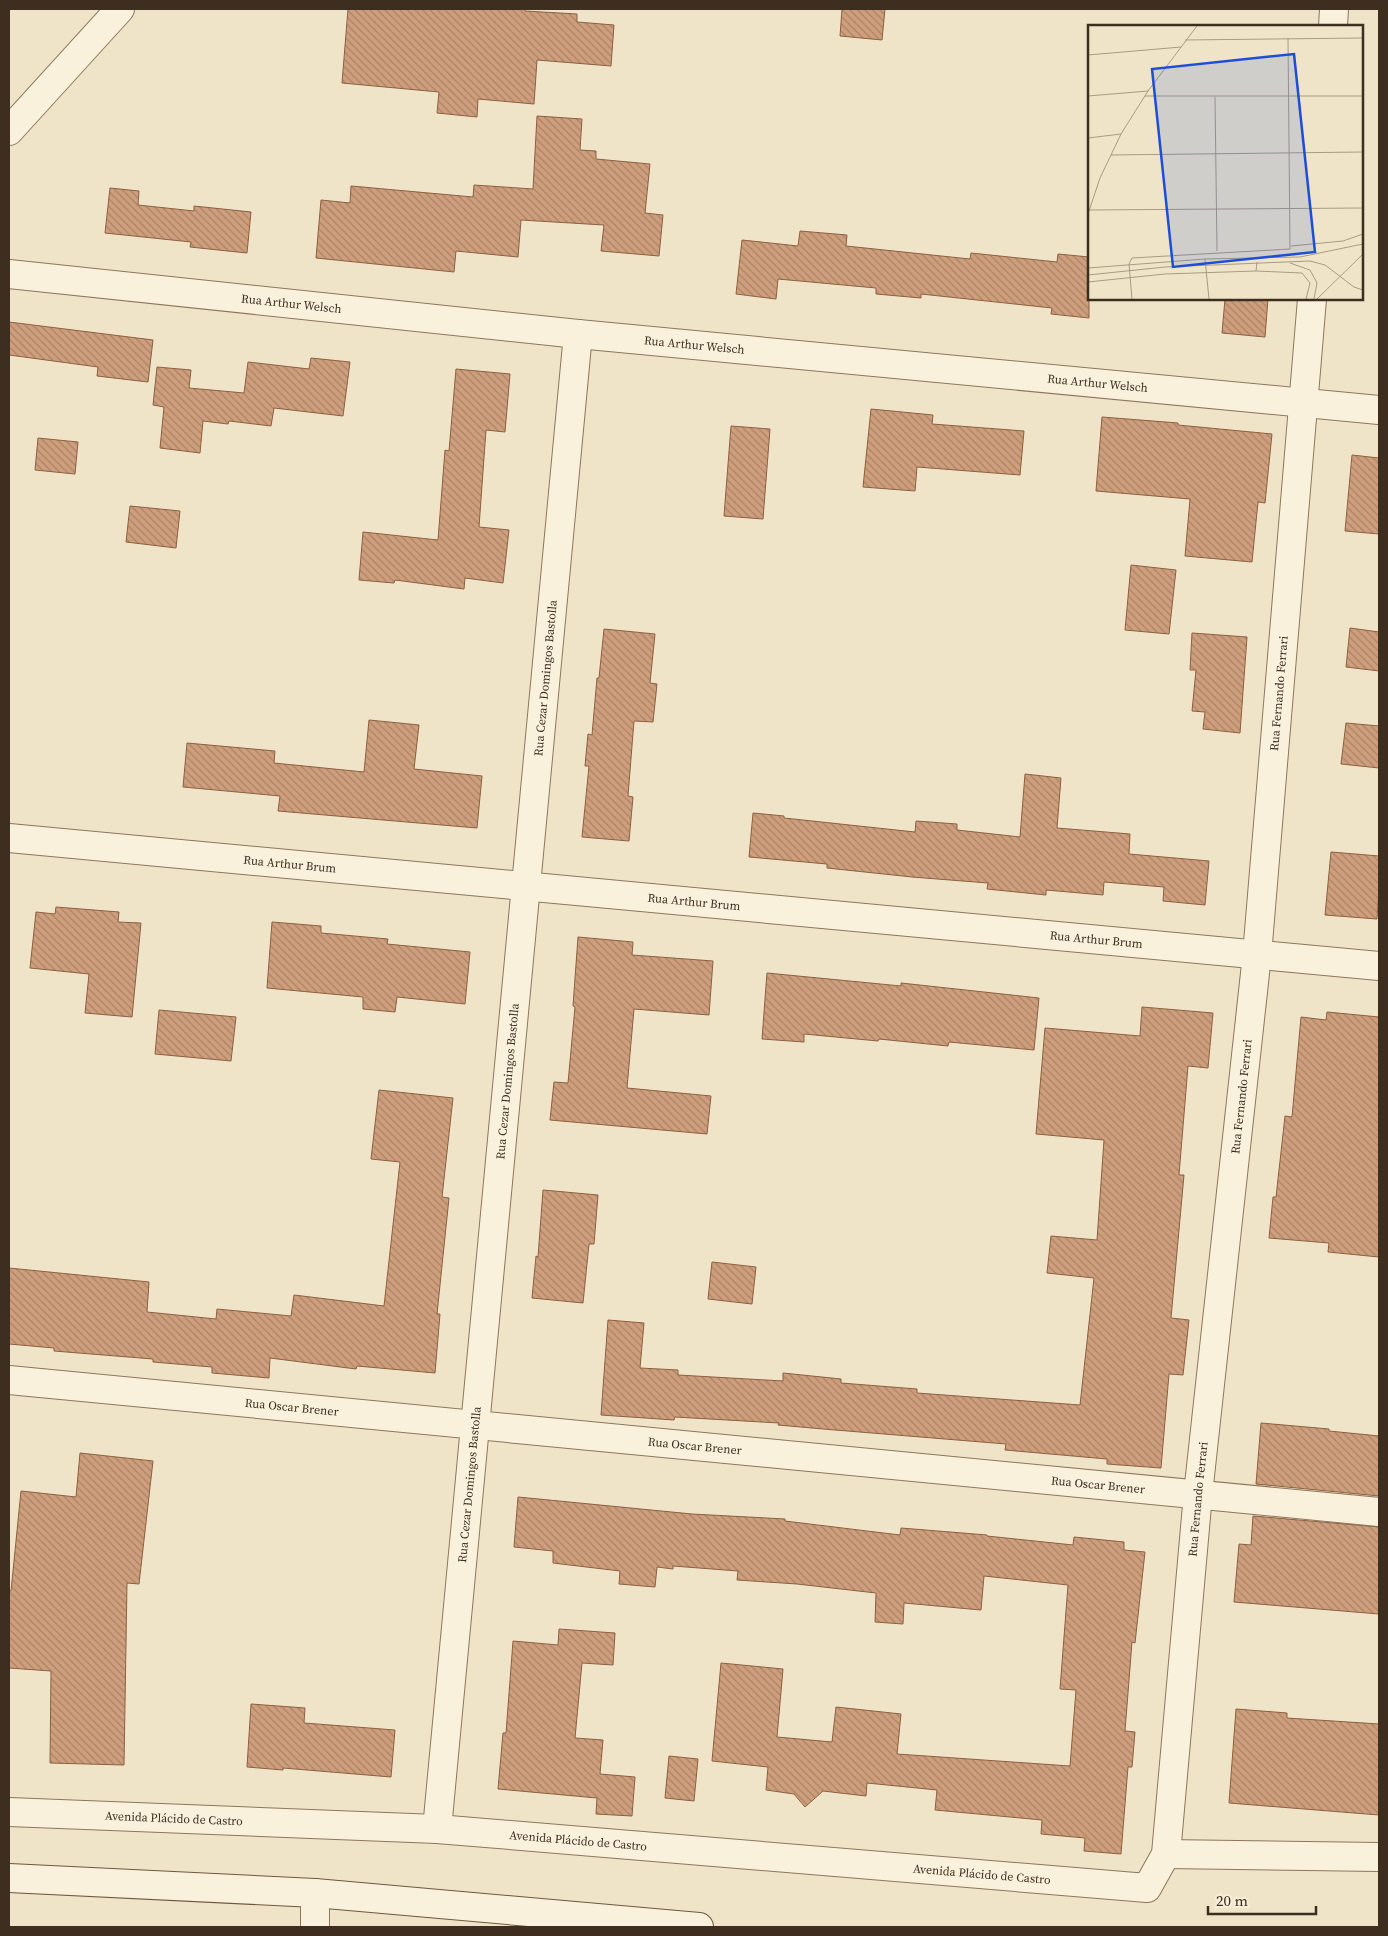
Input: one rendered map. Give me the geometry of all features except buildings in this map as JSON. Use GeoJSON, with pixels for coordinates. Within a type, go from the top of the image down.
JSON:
{"type":"FeatureCollection","features":[{"type":"Feature","properties":{"kind":"street"},"geometry":{"type":"LineString","coordinates":[[9,131],[120,9]]}},
{"type":"Feature","properties":{"kind":"street"},"geometry":{"type":"LineString","coordinates":[[1333,25],[1334,9]]}},
{"type":"Feature","properties":{"kind":"street","name":"Rua Arthur Welsch"},"geometry":{"type":"LineString","coordinates":[[9,274],[578,334],[1379,410]]}},
{"type":"Feature","properties":{"kind":"street","name":"Rua Fernando Ferrari"},"geometry":{"type":"LineString","coordinates":[[1148,1888],[1166,1854],[1198,1494],[1257,955],[1305,402],[1312,300]]}},
{"type":"Feature","properties":{"kind":"street","name":"Rua Cezar Domingos Bastolla"},"geometry":{"type":"LineString","coordinates":[[437,1829],[578,334]]}},
{"type":"Feature","properties":{"kind":"street","name":"Rua Arthur Brum"},"geometry":{"type":"LineString","coordinates":[[9,838],[1379,966]]}},
{"type":"Feature","properties":{"kind":"street","name":"Rua Oscar Brener"},"geometry":{"type":"LineString","coordinates":[[9,1380],[1379,1512]]}},
{"type":"Feature","properties":{"kind":"street","name":"Avenida Plácido de Castro"},"geometry":{"type":"LineString","coordinates":[[9,1812],[437,1829],[1148,1888]]}},
{"type":"Feature","properties":{"kind":"street"},"geometry":{"type":"LineString","coordinates":[[1166,1854],[1379,1858]]}},
{"type":"Feature","properties":{"kind":"street"},"geometry":{"type":"LineString","coordinates":[[9,1878],[315,1893],[699,1927]]}},
{"type":"Feature","properties":{"kind":"street"},"geometry":{"type":"LineString","coordinates":[[315,1893],[315,1927]]}}]}
